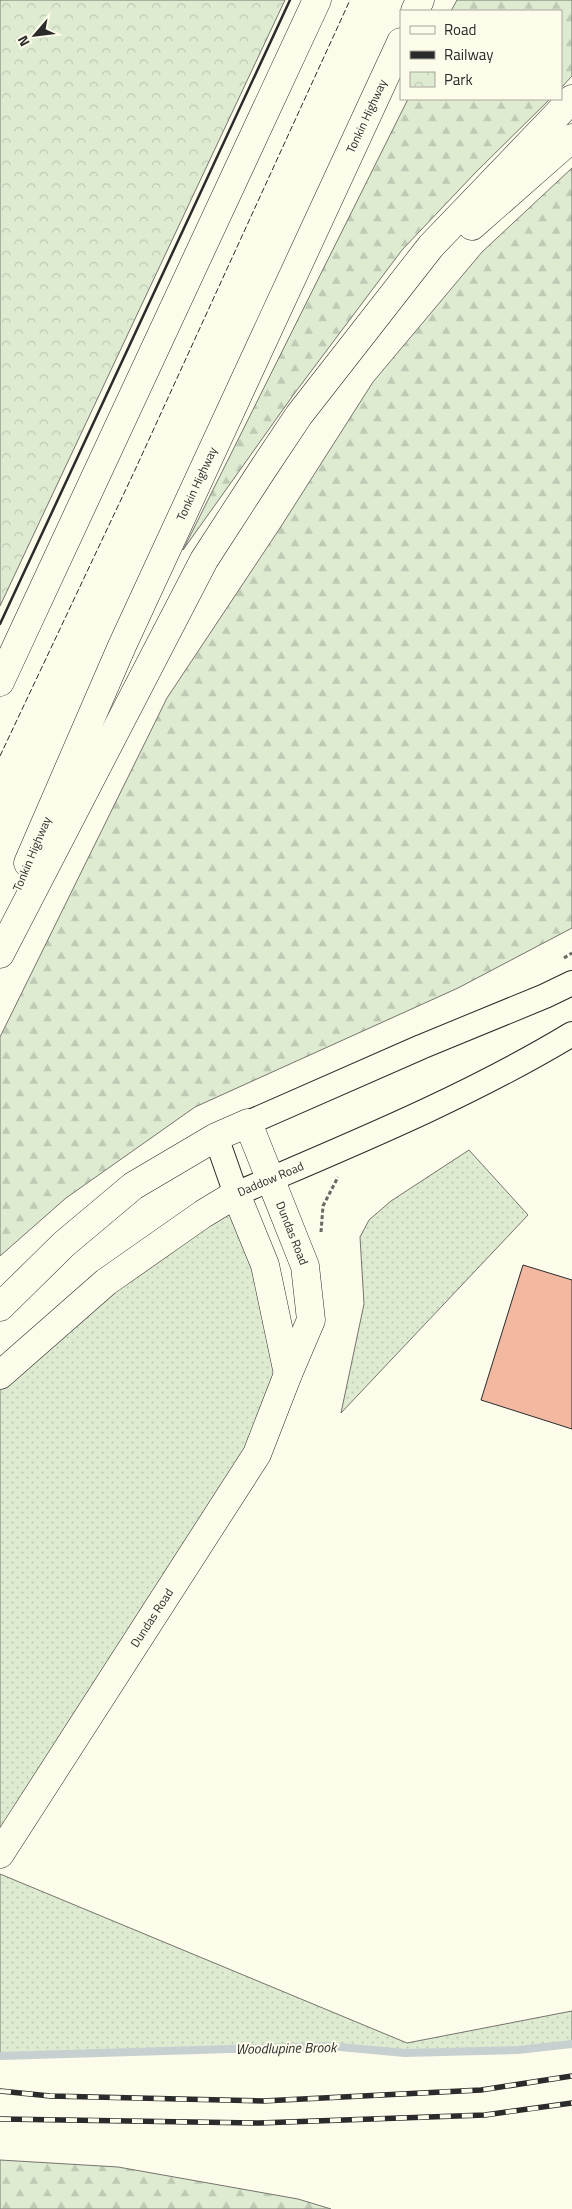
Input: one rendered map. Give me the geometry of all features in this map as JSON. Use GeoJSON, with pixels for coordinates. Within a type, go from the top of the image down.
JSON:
{"type":"FeatureCollection","features":[{"type":"Feature","properties":{"kind":"main road"},"geometry":{"type":"LineString","coordinates":[[0,682],[317,0]]}},
{"type":"Feature","properties":{"kind":"main road","name":"Tonkin Highway"},"geometry":{"type":"LineString","coordinates":[[0,928],[122,646],[400,44]]}},
{"type":"Feature","properties":{"kind":"main road"},"geometry":{"type":"LineString","coordinates":[[0,954],[204,560],[299,415],[430,246],[572,99]]}},
{"type":"Feature","properties":{"kind":"main road"},"geometry":{"type":"LineString","coordinates":[[340,361],[448,248],[572,138]]}},
{"type":"Feature","properties":{"kind":"main road"},"geometry":{"type":"LineString","coordinates":[[0,1307],[64,1244],[133,1186],[216,1137],[248,1123]]}},
{"type":"Feature","properties":{"kind":"main road","name":"Dundas Road"},"geometry":{"type":"LineString","coordinates":[[0,1854],[257,1454],[311,1320],[305,1266],[248,1123]]}},
{"type":"Feature","properties":{"kind":"main road"},"geometry":{"type":"LineString","coordinates":[[236,1194],[265,1265],[288,1374]]}},
{"type":"Feature","properties":{"kind":"main road","name":"Daddow Road"},"geometry":{"type":"LineString","coordinates":[[0,1375],[106,1282],[203,1214],[236,1194]]}},
{"type":"Feature","properties":{"kind":"street"},"geometry":{"type":"LineString","coordinates":[[248,1123],[546,996],[572,983]]}},
{"type":"Feature","properties":{"kind":"street","name":"Daddow Road"},"geometry":{"type":"LineString","coordinates":[[236,1194],[417,1116],[543,1052],[572,1034]]}},
{"type":"Feature","properties":{"kind":"street"},"geometry":{"type":"LineString","coordinates":[[216,1137],[236,1194]]}},
{"type":"Feature","properties":{"kind":"path"},"geometry":{"type":"LineString","coordinates":[[321,1236],[323,1206],[338,1177]]}},
{"type":"Feature","properties":{"kind":"green space"},"geometry":{"type":"Polygon","coordinates":[[[0,0],[285,0],[0,606],[0,0]]]}},
{"type":"Feature","properties":{"kind":"green space"},"geometry":{"type":"Polygon","coordinates":[[[457,0],[572,0],[572,76],[562,87],[562,10],[452,10],[457,0]]]}},
{"type":"Feature","properties":{"kind":"green space"},"geometry":{"type":"Polygon","coordinates":[[[408,100],[549,100],[476,172],[402,250],[294,394],[183,550],[408,100]]]}},
{"type":"Feature","properties":{"kind":"green space"},"geometry":{"type":"Polygon","coordinates":[[[572,168],[572,928],[458,988],[195,1107],[66,1198],[0,1256],[0,1037],[167,698],[280,528],[373,382],[482,252],[572,168]]]}},
{"type":"Feature","properties":{"kind":"green space"},"geometry":{"type":"Polygon","coordinates":[[[469,1150],[528,1215],[341,1413],[364,1304],[360,1237],[369,1220],[391,1201],[469,1150]]]}},
{"type":"Feature","properties":{"kind":"green space"},"geometry":{"type":"Polygon","coordinates":[[[236,1194],[288,1374],[257,1454],[0,1854],[0,1375],[236,1194]]]}},
{"type":"Feature","properties":{"kind":"green space"},"geometry":{"type":"Polygon","coordinates":[[[0,1874],[407,2043],[572,2011],[572,2044],[518,2050],[405,2053],[329,2046],[0,2056],[0,1874]]]}},
{"type":"Feature","properties":{"kind":"green space"},"geometry":{"type":"Polygon","coordinates":[[[0,2160],[118,2167],[298,2199],[331,2209],[0,2209],[0,2160]]]}},
{"type":"Feature","properties":{"kind":"building"},"geometry":{"type":"Polygon","coordinates":[[[523,1265],[572,1280],[572,1429],[481,1400],[523,1265]]]}},
{"type":"Feature","properties":{"kind":"waterway","name":"Woodlupine Brook"},"geometry":{"type":"LineString","coordinates":[[0,2056],[329,2046],[405,2053],[518,2050],[572,2044]]}},
{"type":"Feature","properties":{"kind":"railway"},"geometry":{"type":"LineString","coordinates":[[0,2091],[50,2096],[263,2101],[481,2090],[572,2076]]}},
{"type":"Feature","properties":{"kind":"railway"},"geometry":{"type":"LineString","coordinates":[[0,2119],[259,2123],[485,2115],[572,2103]]}},
{"type":"Feature","properties":{"kind":"fence"},"geometry":{"type":"LineString","coordinates":[[0,756],[135,470],[350,0]]}},
{"type":"Feature","properties":{"kind":"wall"},"geometry":{"type":"LineString","coordinates":[[0,624],[290,0]]}}]}
